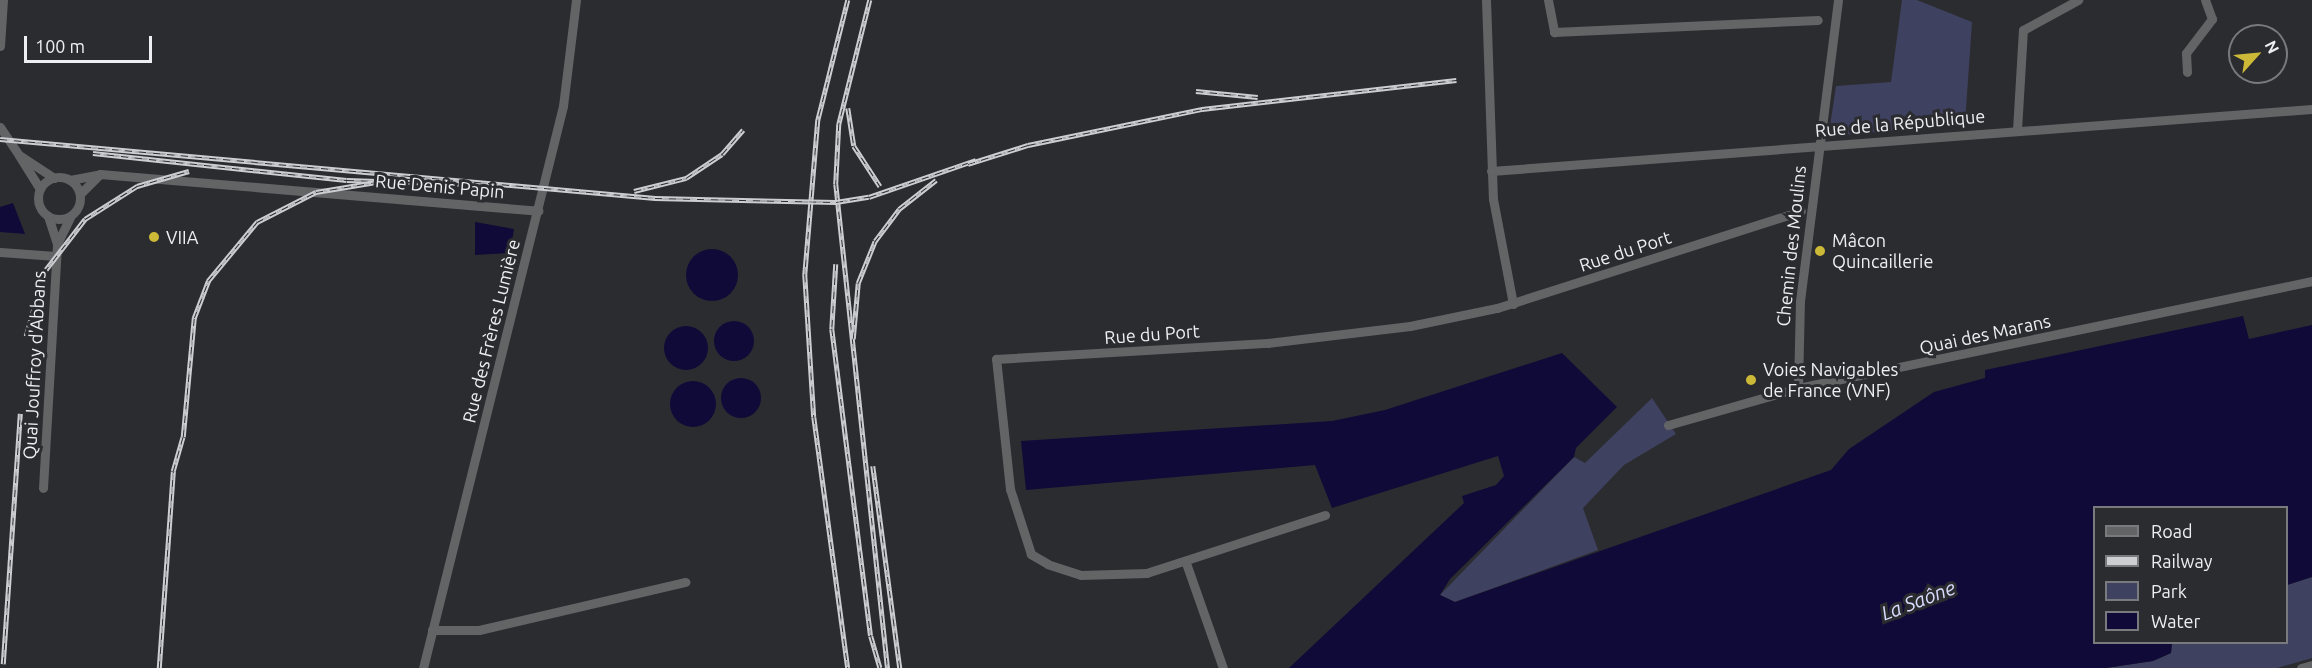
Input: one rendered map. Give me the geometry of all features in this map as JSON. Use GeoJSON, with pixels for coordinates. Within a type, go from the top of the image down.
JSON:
{"type":"FeatureCollection","features":[{"type":"Feature","properties":{"kind":"street"},"geometry":{"type":"LineString","coordinates":[[0,46],[3,0]]}},
{"type":"Feature","properties":{"kind":"street","name":"Rue des Frères Lumière"},"geometry":{"type":"LineString","coordinates":[[423,668],[563,106],[576,0]]}},
{"type":"Feature","properties":{"kind":"street"},"geometry":{"type":"LineString","coordinates":[[1486,0],[1491,171],[1496,230],[1513,304]]}},
{"type":"Feature","properties":{"kind":"street"},"geometry":{"type":"LineString","coordinates":[[1548,0],[1554,32],[1818,20]]}},
{"type":"Feature","properties":{"kind":"street","name":"Chemin des Moulins"},"geometry":{"type":"LineString","coordinates":[[1798,388],[1800,300],[1838,0]]}},
{"type":"Feature","properties":{"kind":"street"},"geometry":{"type":"LineString","coordinates":[[2016,130],[2023,30],[2078,0]]}},
{"type":"Feature","properties":{"kind":"street"},"geometry":{"type":"LineString","coordinates":[[2187,72],[2186,53],[2212,19],[2205,0]]}},
{"type":"Feature","properties":{"kind":"street","name":"Rue de la République"},"geometry":{"type":"LineString","coordinates":[[1491,171],[2312,109]]}},
{"type":"Feature","properties":{"kind":"street"},"geometry":{"type":"LineString","coordinates":[[0,127],[40,189],[40,207],[48,216],[70,217],[80,194],[100,174]]}},
{"type":"Feature","properties":{"kind":"street"},"geometry":{"type":"LineString","coordinates":[[19,155],[54,178],[70,180],[100,174]]}},
{"type":"Feature","properties":{"kind":"street","name":"Rue Denis Papin"},"geometry":{"type":"LineString","coordinates":[[100,174],[538,211]]}},
{"type":"Feature","properties":{"kind":"street"},"geometry":{"type":"LineString","coordinates":[[40,189],[54,178]]}},
{"type":"Feature","properties":{"kind":"street"},"geometry":{"type":"LineString","coordinates":[[70,180],[80,194]]}},
{"type":"Feature","properties":{"kind":"street","name":"Rue du Port"},"geometry":{"type":"LineString","coordinates":[[1325,515],[1186,563],[1123,576],[1095,576],[1062,571],[1031,554],[1005,462],[996,359],[1360,333],[1513,304],[1801,211]]}},
{"type":"Feature","properties":{"kind":"street","name":"Quai Jouffroy d'Abbans"},"geometry":{"type":"LineString","coordinates":[[48,216],[57,244]]}},
{"type":"Feature","properties":{"kind":"street","name":"Quai Jouffroy d'Abbans"},"geometry":{"type":"LineString","coordinates":[[43,488],[57,244],[70,217]]}},
{"type":"Feature","properties":{"kind":"street"},"geometry":{"type":"LineString","coordinates":[[0,252],[56,256]]}},
{"type":"Feature","properties":{"kind":"street","name":"Quai des Marans"},"geometry":{"type":"LineString","coordinates":[[1668,425],[1798,388],[2312,281]]}},
{"type":"Feature","properties":{"kind":"street"},"geometry":{"type":"LineString","coordinates":[[1186,563],[1222,668]]}},
{"type":"Feature","properties":{"kind":"street"},"geometry":{"type":"LineString","coordinates":[[432,630],[479,630],[685,582]]}},
{"type":"Feature","properties":{"kind":"street"},"geometry":{"type":"LineString","coordinates":[[2301,668],[2312,665]]}},
{"type":"Feature","properties":{"kind":"green space"},"geometry":{"type":"Polygon","coordinates":[[[1902,0],[1917,0],[1972,22],[1965,124],[1834,136],[1830,126],[1836,86],[1891,82],[1902,0]]]}},
{"type":"Feature","properties":{"kind":"green space"},"geometry":{"type":"Polygon","coordinates":[[[1652,398],[1676,434],[1624,465],[1583,508],[1598,550],[1455,602],[1440,595],[1574,457],[1585,463],[1652,398]]]}},
{"type":"Feature","properties":{"kind":"green space"},"geometry":{"type":"Polygon","coordinates":[[[2312,577],[2312,658],[2277,668],[2106,668],[2153,661],[2171,653],[2172,644],[2288,644],[2288,585],[2312,577]]]}},
{"type":"Feature","properties":{"kind":"water"},"geometry":{"type":"Polygon","coordinates":[[[13,203],[25,234],[0,232],[0,207],[13,203]]]}},
{"type":"Feature","properties":{"kind":"water"},"geometry":{"type":"Polygon","coordinates":[[[475,222],[514,229],[510,253],[475,255],[475,222]]]}},
{"type":"Feature","properties":{"kind":"water"},"geometry":{"type":"Polygon","coordinates":[[[712,249],[722,251],[730,257],[736,265],[738,275],[736,285],[730,293],[722,299],[712,301],[702,299],[694,293],[688,285],[686,275],[688,265],[694,257],[702,251],[712,249]]]}},
{"type":"Feature","properties":{"kind":"water","name":"La Saône"},"geometry":{"type":"Polygon","coordinates":[[[2243,316],[2249,339],[2312,325],[2312,577],[2288,585],[2288,506],[2093,506],[2093,644],[2172,644],[2171,653],[2153,661],[2106,668],[1289,668],[1464,503],[1462,496],[1496,485],[1504,476],[1498,456],[1332,508],[1315,465],[1026,490],[1021,441],[1332,421],[1385,410],[1562,353],[1617,407],[1576,448],[1574,457],[1450,579],[1440,595],[1455,602],[1831,470],[1849,449],[1934,392],[1985,378],[1985,370],[2243,316]]]}},
{"type":"Feature","properties":{"kind":"water"},"geometry":{"type":"Polygon","coordinates":[[[734,321],[748,327],[754,341],[748,355],[734,361],[720,355],[714,341],[720,327],[734,321]]]}},
{"type":"Feature","properties":{"kind":"water"},"geometry":{"type":"Polygon","coordinates":[[[686,326],[695,327],[702,332],[707,339],[707,357],[702,364],[695,369],[686,370],[677,369],[670,364],[665,357],[664,348],[665,339],[670,332],[677,327],[686,326]]]}},
{"type":"Feature","properties":{"kind":"water"},"geometry":{"type":"Polygon","coordinates":[[[741,378],[755,384],[761,398],[755,412],[741,418],[727,412],[721,398],[727,384],[741,378]]]}},
{"type":"Feature","properties":{"kind":"water"},"geometry":{"type":"Polygon","coordinates":[[[693,381],[709,388],[716,404],[709,420],[693,427],[677,420],[670,404],[677,388],[693,381]]]}},
{"type":"Feature","properties":{"kind":"railway"},"geometry":{"type":"LineString","coordinates":[[848,0],[818,120],[805,275],[814,417],[848,668]]}},
{"type":"Feature","properties":{"kind":"railway"},"geometry":{"type":"LineString","coordinates":[[870,0],[839,124],[836,184],[888,668]]}},
{"type":"Feature","properties":{"kind":"railway"},"geometry":{"type":"LineString","coordinates":[[968,164],[1028,145],[1202,109],[1456,80]]}},
{"type":"Feature","properties":{"kind":"railway"},"geometry":{"type":"LineString","coordinates":[[1196,91],[1258,97]]}},
{"type":"Feature","properties":{"kind":"railway"},"geometry":{"type":"LineString","coordinates":[[848,108],[854,146],[880,186]]}},
{"type":"Feature","properties":{"kind":"railway"},"geometry":{"type":"LineString","coordinates":[[634,191],[686,178],[722,154],[743,130]]}},
{"type":"Feature","properties":{"kind":"railway"},"geometry":{"type":"LineString","coordinates":[[0,139],[655,198],[836,202],[869,197],[976,160]]}},
{"type":"Feature","properties":{"kind":"railway"},"geometry":{"type":"LineString","coordinates":[[93,153],[347,180],[469,184]]}},
{"type":"Feature","properties":{"kind":"railway"},"geometry":{"type":"LineString","coordinates":[[26,336],[44,272],[85,219],[137,186],[189,171]]}},
{"type":"Feature","properties":{"kind":"railway"},"geometry":{"type":"LineString","coordinates":[[853,339],[858,283],[875,241],[899,209],[936,180]]}},
{"type":"Feature","properties":{"kind":"railway"},"geometry":{"type":"LineString","coordinates":[[159,668],[173,471],[183,437],[194,318],[208,281],[257,222],[316,192],[376,182]]}},
{"type":"Feature","properties":{"kind":"railway"},"geometry":{"type":"LineString","coordinates":[[836,264],[832,329],[871,636],[880,668]]}},
{"type":"Feature","properties":{"kind":"railway"},"geometry":{"type":"LineString","coordinates":[[3,664],[20,414]]}},
{"type":"Feature","properties":{"kind":"railway"},"geometry":{"type":"LineString","coordinates":[[873,466],[900,668]]}},
{"type":"Feature","properties":{"kind":"place","name":"VIIA"},"geometry":{"type":"Point","coordinates":[154,237]}},
{"type":"Feature","properties":{"kind":"place","name":"Mâcon Quincaillerie"},"geometry":{"type":"Point","coordinates":[1820,251]}},
{"type":"Feature","properties":{"kind":"place","name":"Voies Navigables de France (VNF)"},"geometry":{"type":"Point","coordinates":[1751,380]}}]}
